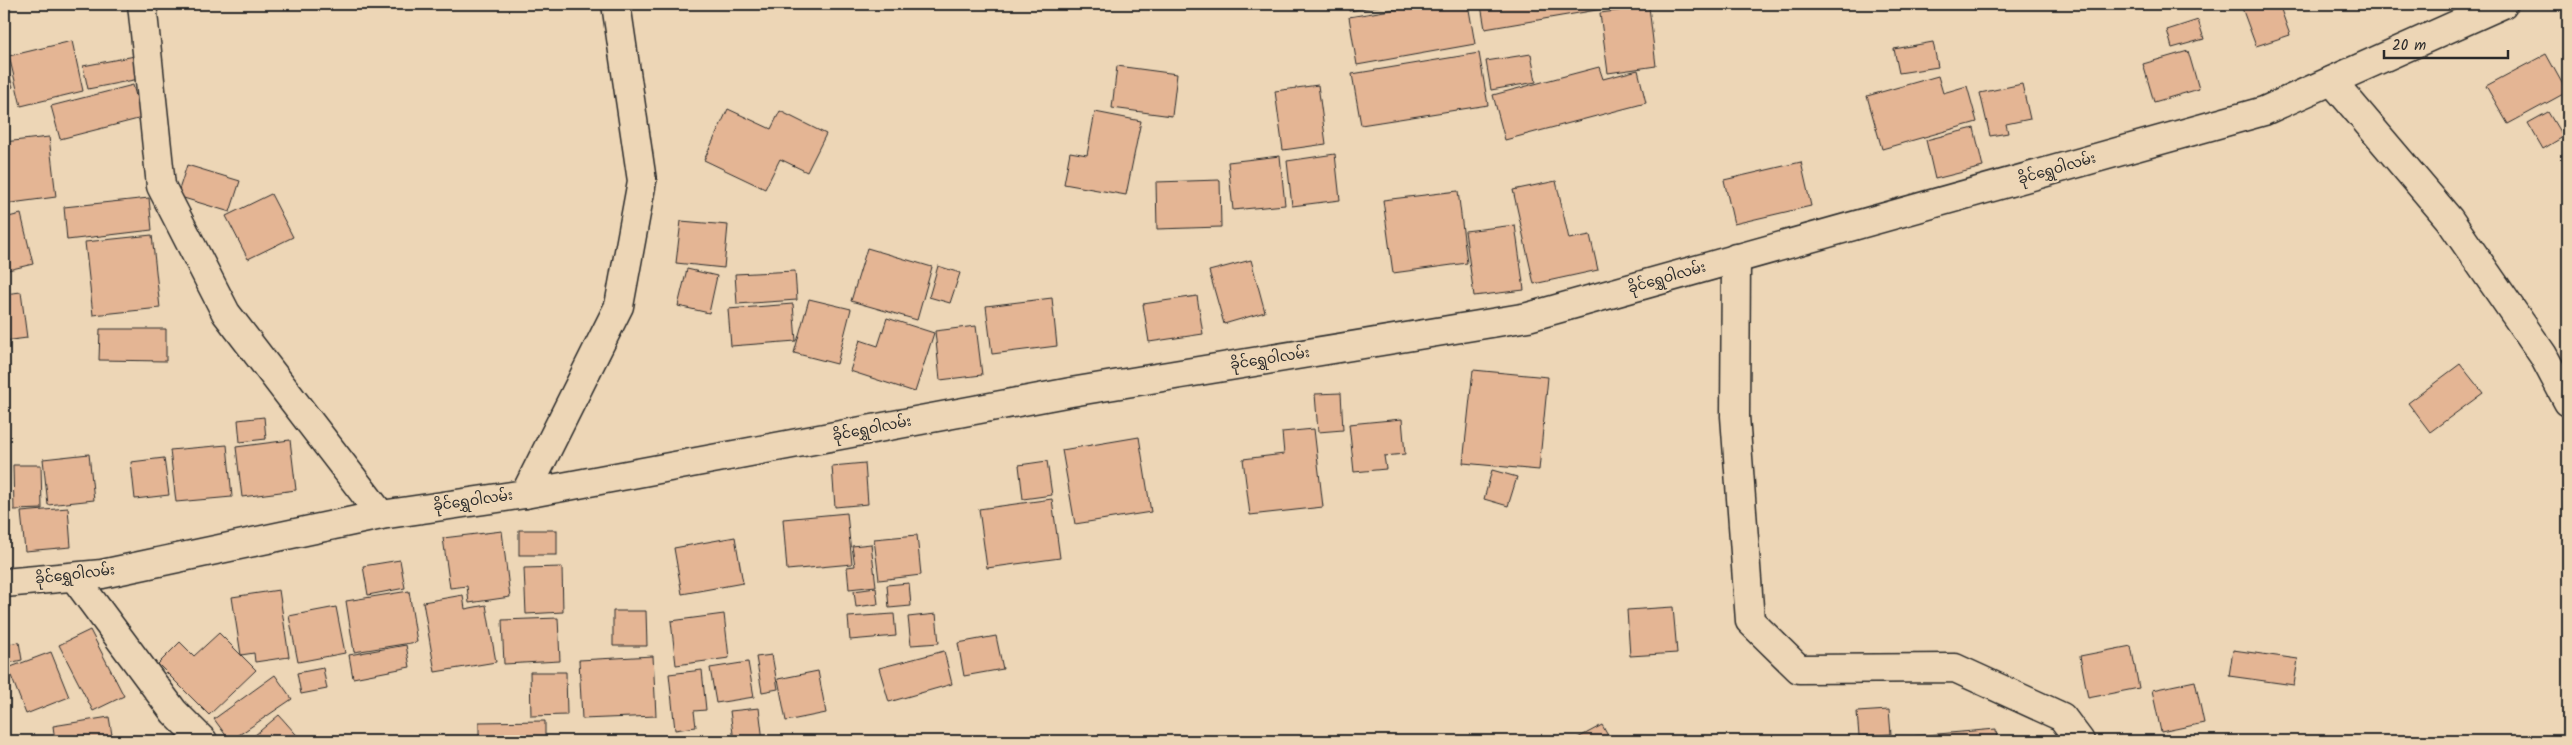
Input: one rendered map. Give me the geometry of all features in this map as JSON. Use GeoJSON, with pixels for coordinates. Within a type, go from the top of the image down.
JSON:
{"type":"FeatureCollection","features":[{"type":"Feature","properties":{"kind":"street"},"geometry":{"type":"LineString","coordinates":[[142,4],[161,186],[226,313],[381,515]]}},
{"type":"Feature","properties":{"kind":"street"},"geometry":{"type":"LineString","coordinates":[[525,494],[619,306],[642,181],[616,4]]}},
{"type":"Feature","properties":{"kind":"street","name":"ခိုင်ရွှေဝါလမ်း"},"geometry":{"type":"LineString","coordinates":[[4,583],[102,574],[381,515],[525,494],[1072,392],[1528,316],[2264,111],[2503,4]]}},
{"type":"Feature","properties":{"kind":"street"},"geometry":{"type":"LineString","coordinates":[[2332,81],[2449,219],[2543,355],[2568,402]]}},
{"type":"Feature","properties":{"kind":"street"},"geometry":{"type":"LineString","coordinates":[[1736,258],[1736,416],[1750,621],[1799,669],[1954,668],[2062,717],[2080,741]]}},
{"type":"Feature","properties":{"kind":"street"},"geometry":{"type":"LineString","coordinates":[[74,577],[174,712],[203,741]]}},
{"type":"Feature","properties":{"kind":"building"},"geometry":{"type":"Polygon","coordinates":[[[4,4],[18,4],[4,11],[4,4]]]}},
{"type":"Feature","properties":{"kind":"building"},"geometry":{"type":"Polygon","coordinates":[[[1347,4],[1390,4],[1349,11],[1347,4]]]}},
{"type":"Feature","properties":{"kind":"building"},"geometry":{"type":"Polygon","coordinates":[[[1426,4],[1468,4],[1475,44],[1357,65],[1349,17],[1426,4]]]}},
{"type":"Feature","properties":{"kind":"building"},"geometry":{"type":"Polygon","coordinates":[[[1632,4],[1485,29],[1481,5],[1632,4]]]}},
{"type":"Feature","properties":{"kind":"building"},"geometry":{"type":"Polygon","coordinates":[[[1951,4],[1976,4],[1976,5],[1952,8],[1951,4]]]}},
{"type":"Feature","properties":{"kind":"building"},"geometry":{"type":"Polygon","coordinates":[[[2255,4],[2279,4],[2290,35],[2256,46],[2242,8],[2255,4]]]}},
{"type":"Feature","properties":{"kind":"building"},"geometry":{"type":"Polygon","coordinates":[[[2339,4],[2356,4],[2341,9],[2339,4]]]}},
{"type":"Feature","properties":{"kind":"building"},"geometry":{"type":"Polygon","coordinates":[[[2411,4],[2441,4],[2412,9],[2411,4]]]}},
{"type":"Feature","properties":{"kind":"building"},"geometry":{"type":"Polygon","coordinates":[[[1649,7],[1656,66],[1608,73],[1600,13],[1649,7]]]}},
{"type":"Feature","properties":{"kind":"building"},"geometry":{"type":"Polygon","coordinates":[[[2198,20],[2204,39],[2172,48],[2167,30],[2198,20]]]}},
{"type":"Feature","properties":{"kind":"building"},"geometry":{"type":"Polygon","coordinates":[[[72,41],[83,91],[21,106],[9,56],[72,41]]]}},
{"type":"Feature","properties":{"kind":"building"},"geometry":{"type":"Polygon","coordinates":[[[1933,42],[1938,67],[1899,73],[1894,49],[1933,42]]]}},
{"type":"Feature","properties":{"kind":"building"},"geometry":{"type":"Polygon","coordinates":[[[2188,51],[2199,89],[2154,102],[2143,64],[2188,51]]]}},
{"type":"Feature","properties":{"kind":"building"},"geometry":{"type":"Polygon","coordinates":[[[1479,53],[1488,105],[1361,125],[1352,74],[1479,53]]]}},
{"type":"Feature","properties":{"kind":"building"},"geometry":{"type":"Polygon","coordinates":[[[1531,54],[1536,82],[1491,90],[1486,61],[1531,54]]]}},
{"type":"Feature","properties":{"kind":"building"},"geometry":{"type":"Polygon","coordinates":[[[2546,54],[2567,92],[2508,124],[2486,86],[2546,54]]]}},
{"type":"Feature","properties":{"kind":"building"},"geometry":{"type":"Polygon","coordinates":[[[140,55],[144,78],[88,89],[83,66],[140,55]]]}},
{"type":"Feature","properties":{"kind":"building"},"geometry":{"type":"Polygon","coordinates":[[[4,58],[13,87],[4,90],[4,58]]]}},
{"type":"Feature","properties":{"kind":"building"},"geometry":{"type":"Polygon","coordinates":[[[1117,66],[1177,74],[1172,116],[1112,108],[1117,66]]]}},
{"type":"Feature","properties":{"kind":"building"},"geometry":{"type":"Polygon","coordinates":[[[1599,67],[1603,79],[1638,70],[1646,103],[1505,140],[1493,95],[1599,67]]]}},
{"type":"Feature","properties":{"kind":"building"},"geometry":{"type":"Polygon","coordinates":[[[1938,76],[1943,93],[1967,86],[1977,122],[1882,149],[1867,96],[1938,76]]]}},
{"type":"Feature","properties":{"kind":"building"},"geometry":{"type":"Polygon","coordinates":[[[2022,84],[2030,119],[2006,124],[2008,133],[1990,136],[1980,93],[2022,84]]]}},
{"type":"Feature","properties":{"kind":"building"},"geometry":{"type":"Polygon","coordinates":[[[133,85],[142,118],[60,139],[51,106],[133,85]]]}},
{"type":"Feature","properties":{"kind":"building"},"geometry":{"type":"Polygon","coordinates":[[[1318,85],[1326,144],[1283,150],[1275,91],[1318,85]]]}},
{"type":"Feature","properties":{"kind":"building"},"geometry":{"type":"Polygon","coordinates":[[[728,109],[771,129],[780,111],[826,134],[807,172],[780,159],[765,189],[704,160],[728,109]]]}},
{"type":"Feature","properties":{"kind":"building"},"geometry":{"type":"Polygon","coordinates":[[[1095,112],[1141,121],[1126,195],[1064,184],[1070,152],[1087,155],[1095,112]]]}},
{"type":"Feature","properties":{"kind":"building"},"geometry":{"type":"Polygon","coordinates":[[[2548,112],[2563,137],[2543,149],[2528,123],[2548,112]]]}},
{"type":"Feature","properties":{"kind":"building"},"geometry":{"type":"Polygon","coordinates":[[[1974,128],[1983,167],[1935,179],[1926,140],[1974,128]]]}},
{"type":"Feature","properties":{"kind":"building"},"geometry":{"type":"Polygon","coordinates":[[[49,137],[56,197],[4,204],[4,142],[49,137]]]}},
{"type":"Feature","properties":{"kind":"building"},"geometry":{"type":"Polygon","coordinates":[[[1335,154],[1340,200],[1292,206],[1287,161],[1335,154]]]}},
{"type":"Feature","properties":{"kind":"building"},"geometry":{"type":"Polygon","coordinates":[[[1280,156],[1285,205],[1233,210],[1228,162],[1280,156]]]}},
{"type":"Feature","properties":{"kind":"building"},"geometry":{"type":"Polygon","coordinates":[[[1801,162],[1811,206],[1734,224],[1724,180],[1801,162]]]}},
{"type":"Feature","properties":{"kind":"building"},"geometry":{"type":"Polygon","coordinates":[[[187,165],[240,181],[230,212],[177,196],[187,165]]]}},
{"type":"Feature","properties":{"kind":"building"},"geometry":{"type":"Polygon","coordinates":[[[1220,180],[1221,227],[1157,229],[1156,182],[1220,180]]]}},
{"type":"Feature","properties":{"kind":"building"},"geometry":{"type":"Polygon","coordinates":[[[1556,181],[1569,239],[1590,235],[1598,270],[1534,284],[1513,190],[1556,181]]]}},
{"type":"Feature","properties":{"kind":"building"},"geometry":{"type":"Polygon","coordinates":[[[1458,191],[1467,263],[1393,273],[1383,200],[1458,191]]]}},
{"type":"Feature","properties":{"kind":"building"},"geometry":{"type":"Polygon","coordinates":[[[271,194],[293,237],[248,259],[226,216],[271,194]]]}},
{"type":"Feature","properties":{"kind":"building"},"geometry":{"type":"Polygon","coordinates":[[[149,198],[152,230],[67,240],[64,207],[149,198]]]}},
{"type":"Feature","properties":{"kind":"building"},"geometry":{"type":"Polygon","coordinates":[[[21,214],[33,264],[4,271],[4,218],[21,214]]]}},
{"type":"Feature","properties":{"kind":"building"},"geometry":{"type":"Polygon","coordinates":[[[681,221],[728,225],[724,268],[676,263],[681,221]]]}},
{"type":"Feature","properties":{"kind":"building"},"geometry":{"type":"Polygon","coordinates":[[[1515,225],[1524,290],[1474,296],[1465,231],[1515,225]]]}},
{"type":"Feature","properties":{"kind":"building"},"geometry":{"type":"Polygon","coordinates":[[[152,235],[160,308],[93,315],[85,242],[152,235]]]}},
{"type":"Feature","properties":{"kind":"building"},"geometry":{"type":"Polygon","coordinates":[[[867,248],[932,267],[917,320],[851,301],[867,248]]]}},
{"type":"Feature","properties":{"kind":"building"},"geometry":{"type":"Polygon","coordinates":[[[1251,260],[1265,312],[1224,324],[1209,271],[1251,260]]]}},
{"type":"Feature","properties":{"kind":"building"},"geometry":{"type":"Polygon","coordinates":[[[938,266],[960,273],[950,303],[929,297],[938,266]]]}},
{"type":"Feature","properties":{"kind":"building"},"geometry":{"type":"Polygon","coordinates":[[[687,269],[717,276],[709,313],[678,306],[687,269]]]}},
{"type":"Feature","properties":{"kind":"building"},"geometry":{"type":"Polygon","coordinates":[[[795,271],[797,300],[737,304],[735,274],[795,271]]]}},
{"type":"Feature","properties":{"kind":"building"},"geometry":{"type":"Polygon","coordinates":[[[21,292],[27,338],[4,341],[4,294],[21,292]]]}},
{"type":"Feature","properties":{"kind":"building"},"geometry":{"type":"Polygon","coordinates":[[[1197,296],[1203,334],[1149,342],[1143,304],[1197,296]]]}},
{"type":"Feature","properties":{"kind":"building"},"geometry":{"type":"Polygon","coordinates":[[[1052,298],[1057,346],[992,354],[986,306],[1052,298]]]}},
{"type":"Feature","properties":{"kind":"building"},"geometry":{"type":"Polygon","coordinates":[[[809,299],[851,309],[837,364],[794,353],[809,299]]]}},
{"type":"Feature","properties":{"kind":"building"},"geometry":{"type":"Polygon","coordinates":[[[793,304],[796,341],[731,346],[728,309],[793,304]]]}},
{"type":"Feature","properties":{"kind":"building"},"geometry":{"type":"Polygon","coordinates":[[[887,318],[934,333],[915,392],[850,371],[860,340],[878,346],[887,318]]]}},
{"type":"Feature","properties":{"kind":"building"},"geometry":{"type":"Polygon","coordinates":[[[976,326],[982,375],[940,380],[935,331],[976,326]]]}},
{"type":"Feature","properties":{"kind":"building"},"geometry":{"type":"Polygon","coordinates":[[[100,329],[166,329],[166,361],[99,360],[100,329]]]}},
{"type":"Feature","properties":{"kind":"building"},"geometry":{"type":"Polygon","coordinates":[[[2460,364],[2483,393],[2430,432],[2408,403],[2460,364]]]}},
{"type":"Feature","properties":{"kind":"building"},"geometry":{"type":"Polygon","coordinates":[[[1473,370],[1548,377],[1539,470],[1463,463],[1473,370]]]}},
{"type":"Feature","properties":{"kind":"building"},"geometry":{"type":"Polygon","coordinates":[[[1341,393],[1343,430],[1318,432],[1315,394],[1341,393]]]}},
{"type":"Feature","properties":{"kind":"building"},"geometry":{"type":"Polygon","coordinates":[[[264,417],[266,439],[240,442],[238,420],[264,417]]]}},
{"type":"Feature","properties":{"kind":"building"},"geometry":{"type":"Polygon","coordinates":[[[1402,419],[1405,454],[1384,456],[1386,469],[1354,472],[1349,424],[1402,419]]]}},
{"type":"Feature","properties":{"kind":"building"},"geometry":{"type":"Polygon","coordinates":[[[1314,429],[1323,507],[1250,515],[1243,459],[1284,454],[1282,432],[1314,429]]]}},
{"type":"Feature","properties":{"kind":"building"},"geometry":{"type":"Polygon","coordinates":[[[1139,437],[1151,512],[1075,524],[1062,450],[1139,437]]]}},
{"type":"Feature","properties":{"kind":"building"},"geometry":{"type":"Polygon","coordinates":[[[290,440],[296,490],[242,497],[236,447],[290,440]]]}},
{"type":"Feature","properties":{"kind":"building"},"geometry":{"type":"Polygon","coordinates":[[[227,445],[232,497],[176,502],[170,450],[227,445]]]}},
{"type":"Feature","properties":{"kind":"building"},"geometry":{"type":"Polygon","coordinates":[[[89,454],[94,500],[48,505],[43,459],[89,454]]]}},
{"type":"Feature","properties":{"kind":"building"},"geometry":{"type":"Polygon","coordinates":[[[164,458],[169,495],[135,499],[131,462],[164,458]]]}},
{"type":"Feature","properties":{"kind":"building"},"geometry":{"type":"Polygon","coordinates":[[[1047,461],[1052,495],[1023,499],[1019,465],[1047,461]]]}},
{"type":"Feature","properties":{"kind":"building"},"geometry":{"type":"Polygon","coordinates":[[[865,463],[868,504],[835,507],[832,466],[865,463]]]}},
{"type":"Feature","properties":{"kind":"building"},"geometry":{"type":"Polygon","coordinates":[[[13,465],[41,465],[42,509],[14,510],[13,465]]]}},
{"type":"Feature","properties":{"kind":"building"},"geometry":{"type":"Polygon","coordinates":[[[1492,470],[1517,477],[1508,506],[1484,499],[1492,470]]]}},
{"type":"Feature","properties":{"kind":"building"},"geometry":{"type":"Polygon","coordinates":[[[1052,499],[1060,558],[987,568],[979,509],[1052,499]]]}},
{"type":"Feature","properties":{"kind":"building"},"geometry":{"type":"Polygon","coordinates":[[[68,508],[71,547],[25,551],[21,512],[68,508]]]}},
{"type":"Feature","properties":{"kind":"building"},"geometry":{"type":"Polygon","coordinates":[[[847,513],[852,564],[787,570],[783,519],[847,513]]]}},
{"type":"Feature","properties":{"kind":"building"},"geometry":{"type":"Polygon","coordinates":[[[519,530],[557,530],[557,555],[519,555],[519,530]]]}},
{"type":"Feature","properties":{"kind":"building"},"geometry":{"type":"Polygon","coordinates":[[[502,531],[510,597],[469,603],[467,586],[450,588],[443,538],[502,531]]]}},
{"type":"Feature","properties":{"kind":"building"},"geometry":{"type":"Polygon","coordinates":[[[917,535],[921,575],[879,580],[874,539],[917,535]]]}},
{"type":"Feature","properties":{"kind":"building"},"geometry":{"type":"Polygon","coordinates":[[[735,537],[743,583],[682,594],[674,548],[735,537]]]}},
{"type":"Feature","properties":{"kind":"building"},"geometry":{"type":"Polygon","coordinates":[[[871,544],[876,586],[849,589],[847,567],[855,566],[852,546],[871,544]]]}},
{"type":"Feature","properties":{"kind":"building"},"geometry":{"type":"Polygon","coordinates":[[[400,560],[405,588],[368,595],[363,566],[400,560]]]}},
{"type":"Feature","properties":{"kind":"building"},"geometry":{"type":"Polygon","coordinates":[[[562,567],[563,612],[526,614],[524,568],[562,567]]]}},
{"type":"Feature","properties":{"kind":"building"},"geometry":{"type":"Polygon","coordinates":[[[909,583],[911,606],[889,608],[887,585],[909,583]]]}},
{"type":"Feature","properties":{"kind":"building"},"geometry":{"type":"Polygon","coordinates":[[[876,588],[878,604],[856,607],[854,591],[876,588]]]}},
{"type":"Feature","properties":{"kind":"building"},"geometry":{"type":"Polygon","coordinates":[[[279,590],[289,657],[255,662],[254,653],[241,655],[232,597],[279,590]]]}},
{"type":"Feature","properties":{"kind":"building"},"geometry":{"type":"Polygon","coordinates":[[[409,591],[417,642],[354,652],[346,601],[409,591]]]}},
{"type":"Feature","properties":{"kind":"building"},"geometry":{"type":"Polygon","coordinates":[[[463,595],[465,609],[486,605],[496,662],[435,672],[423,602],[463,595]]]}},
{"type":"Feature","properties":{"kind":"building"},"geometry":{"type":"Polygon","coordinates":[[[336,607],[345,653],[298,662],[289,616],[336,607]]]}},
{"type":"Feature","properties":{"kind":"building"},"geometry":{"type":"Polygon","coordinates":[[[1673,607],[1677,653],[1630,656],[1627,610],[1673,607]]]}},
{"type":"Feature","properties":{"kind":"building"},"geometry":{"type":"Polygon","coordinates":[[[613,611],[646,611],[647,646],[613,646],[613,611]]]}},
{"type":"Feature","properties":{"kind":"building"},"geometry":{"type":"Polygon","coordinates":[[[724,614],[729,658],[676,665],[671,621],[724,614]]]}},
{"type":"Feature","properties":{"kind":"building"},"geometry":{"type":"Polygon","coordinates":[[[894,614],[896,636],[850,640],[848,617],[894,614]]]}},
{"type":"Feature","properties":{"kind":"building"},"geometry":{"type":"Polygon","coordinates":[[[936,614],[939,643],[911,645],[908,617],[936,614]]]}},
{"type":"Feature","properties":{"kind":"building"},"geometry":{"type":"Polygon","coordinates":[[[558,618],[560,661],[504,664],[502,620],[558,618]]]}},
{"type":"Feature","properties":{"kind":"building"},"geometry":{"type":"Polygon","coordinates":[[[90,630],[124,696],[93,711],[59,645],[90,630]]]}},
{"type":"Feature","properties":{"kind":"building"},"geometry":{"type":"Polygon","coordinates":[[[219,633],[256,670],[209,715],[158,664],[180,642],[194,656],[219,633]]]}},
{"type":"Feature","properties":{"kind":"building"},"geometry":{"type":"Polygon","coordinates":[[[996,636],[1003,669],[964,676],[958,643],[996,636]]]}},
{"type":"Feature","properties":{"kind":"building"},"geometry":{"type":"Polygon","coordinates":[[[19,642],[22,660],[4,664],[4,645],[19,642]]]}},
{"type":"Feature","properties":{"kind":"building"},"geometry":{"type":"Polygon","coordinates":[[[406,645],[410,667],[353,678],[349,655],[406,645]]]}},
{"type":"Feature","properties":{"kind":"building"},"geometry":{"type":"Polygon","coordinates":[[[2131,646],[2139,688],[2088,698],[2080,656],[2131,646]]]}},
{"type":"Feature","properties":{"kind":"building"},"geometry":{"type":"Polygon","coordinates":[[[2233,650],[2298,659],[2294,685],[2229,676],[2233,650]]]}},
{"type":"Feature","properties":{"kind":"building"},"geometry":{"type":"Polygon","coordinates":[[[944,651],[952,684],[889,702],[879,668],[944,651]]]}},
{"type":"Feature","properties":{"kind":"building"},"geometry":{"type":"Polygon","coordinates":[[[51,652],[69,697],[26,714],[8,668],[51,652]]]}},
{"type":"Feature","properties":{"kind":"building"},"geometry":{"type":"Polygon","coordinates":[[[772,655],[778,689],[762,692],[756,657],[772,655]]]}},
{"type":"Feature","properties":{"kind":"building"},"geometry":{"type":"Polygon","coordinates":[[[653,656],[656,716],[582,719],[579,660],[653,656]]]}},
{"type":"Feature","properties":{"kind":"building"},"geometry":{"type":"Polygon","coordinates":[[[748,662],[754,697],[716,703],[710,668],[748,662]]]}},
{"type":"Feature","properties":{"kind":"building"},"geometry":{"type":"Polygon","coordinates":[[[323,668],[327,689],[301,694],[297,673],[323,668]]]}},
{"type":"Feature","properties":{"kind":"building"},"geometry":{"type":"Polygon","coordinates":[[[702,670],[706,710],[694,711],[696,727],[675,730],[669,674],[702,670]]]}},
{"type":"Feature","properties":{"kind":"building"},"geometry":{"type":"Polygon","coordinates":[[[818,671],[826,713],[786,721],[778,679],[818,671]]]}},
{"type":"Feature","properties":{"kind":"building"},"geometry":{"type":"Polygon","coordinates":[[[530,672],[566,672],[567,715],[531,716],[530,672]]]}},
{"type":"Feature","properties":{"kind":"building"},"geometry":{"type":"Polygon","coordinates":[[[275,675],[292,699],[230,741],[214,719],[275,675]]]}},
{"type":"Feature","properties":{"kind":"building"},"geometry":{"type":"Polygon","coordinates":[[[2195,681],[2204,723],[2161,732],[2152,690],[2195,681]]]}},
{"type":"Feature","properties":{"kind":"building"},"geometry":{"type":"Polygon","coordinates":[[[759,708],[763,741],[734,741],[730,711],[759,708]]]}},
{"type":"Feature","properties":{"kind":"building"},"geometry":{"type":"Polygon","coordinates":[[[1889,710],[1891,734],[1859,736],[1857,712],[1889,710]]]}},
{"type":"Feature","properties":{"kind":"building"},"geometry":{"type":"Polygon","coordinates":[[[279,715],[302,741],[248,741],[279,715]]]}},
{"type":"Feature","properties":{"kind":"building"},"geometry":{"type":"Polygon","coordinates":[[[109,717],[113,741],[55,741],[53,726],[109,717]]]}},
{"type":"Feature","properties":{"kind":"building"},"geometry":{"type":"Polygon","coordinates":[[[545,721],[545,741],[479,741],[479,722],[545,721]]]}},
{"type":"Feature","properties":{"kind":"building"},"geometry":{"type":"Polygon","coordinates":[[[1602,725],[1611,741],[1577,741],[1576,739],[1602,725]]]}},
{"type":"Feature","properties":{"kind":"building"},"geometry":{"type":"Polygon","coordinates":[[[1996,729],[1997,741],[1915,741],[1915,736],[1996,729]]]}},
{"type":"Feature","properties":{"kind":"building"},"geometry":{"type":"Polygon","coordinates":[[[1911,738],[1911,741],[1875,741],[1911,738]]]}}]}
